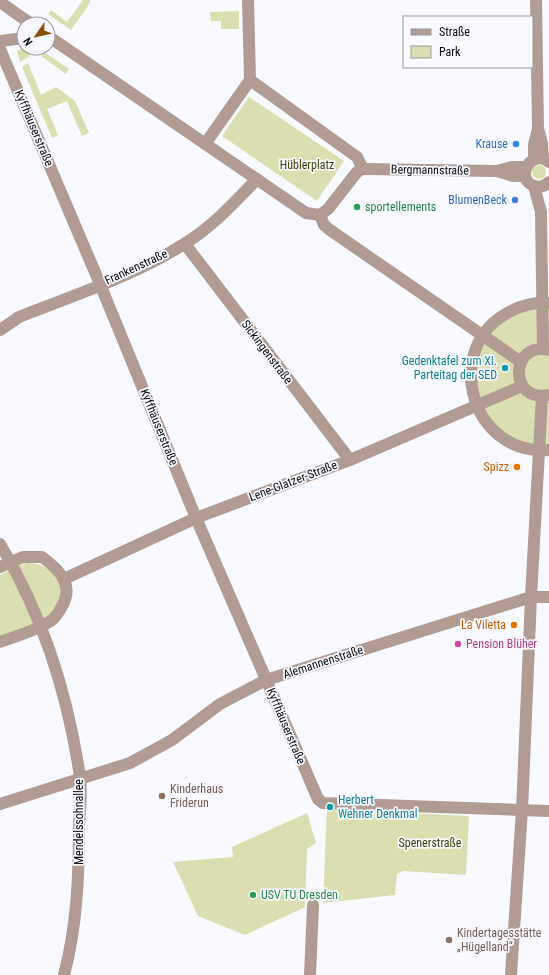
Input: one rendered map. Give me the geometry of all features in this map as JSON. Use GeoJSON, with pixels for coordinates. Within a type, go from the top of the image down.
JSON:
{"type":"FeatureCollection","features":[{"type":"Feature","properties":{"kind":"street"},"geometry":{"type":"LineString","coordinates":[[205,144],[250,80],[248,0]]}},
{"type":"Feature","properties":{"kind":"street"},"geometry":{"type":"LineString","coordinates":[[511,975],[522,810],[531,597],[544,450],[546,395],[529,392],[522,386],[519,378],[520,362],[530,352],[546,350],[546,303],[541,212],[543,184],[528,181],[542,144],[538,128],[536,0]]}},
{"type":"Feature","properties":{"kind":"street"},"geometry":{"type":"LineString","coordinates":[[0,2],[20,16]]}},
{"type":"Feature","properties":{"kind":"street"},"geometry":{"type":"LineString","coordinates":[[0,41],[16,39]]}},
{"type":"Feature","properties":{"kind":"street"},"geometry":{"type":"LineString","coordinates":[[56,42],[306,213],[313,216],[320,215],[328,208],[357,172],[363,169],[357,157],[250,80]]}},
{"type":"Feature","properties":{"kind":"street","name":"Kyffhäuserstraße"},"geometry":{"type":"LineString","coordinates":[[0,49],[100,284],[196,518],[315,793],[323,803],[522,810]]}},
{"type":"Feature","properties":{"kind":"street","name":"Bergmannstraße"},"geometry":{"type":"LineString","coordinates":[[363,169],[497,171],[512,167],[535,164]]}},
{"type":"Feature","properties":{"kind":"street","name":"Frankenstraße"},"geometry":{"type":"LineString","coordinates":[[0,330],[19,317],[155,261],[185,244],[227,211],[257,179]]}},
{"type":"Feature","properties":{"kind":"street"},"geometry":{"type":"LineString","coordinates":[[320,215],[324,225],[336,234],[520,362]]}},
{"type":"Feature","properties":{"kind":"street","name":"Sickingenstraße"},"geometry":{"type":"LineString","coordinates":[[185,244],[350,460]]}},
{"type":"Feature","properties":{"kind":"street"},"geometry":{"type":"LineString","coordinates":[[544,450],[514,444],[490,427],[476,405],[470,375],[471,361],[482,335],[492,323],[503,314],[519,307],[546,303]]}},
{"type":"Feature","properties":{"kind":"street","name":"Lene-Glatzer-Straße"},"geometry":{"type":"LineString","coordinates":[[64,579],[196,518],[350,460],[522,386]]}},
{"type":"Feature","properties":{"kind":"street"},"geometry":{"type":"LineString","coordinates":[[0,544],[11,562]]}},
{"type":"Feature","properties":{"kind":"street"},"geometry":{"type":"LineString","coordinates":[[0,568],[23,557],[42,557],[53,565],[64,579],[67,588],[66,600],[57,615],[49,622],[0,642]]}},
{"type":"Feature","properties":{"kind":"street","name":"Mendelssohnallee"},"geometry":{"type":"LineString","coordinates":[[11,562],[41,625],[63,693],[80,778],[79,888],[70,952],[64,975]]}},
{"type":"Feature","properties":{"kind":"street","name":"Alemannenstraße"},"geometry":{"type":"LineString","coordinates":[[0,804],[130,763],[172,740],[220,704],[266,680],[531,597],[549,597]]}},
{"type":"Feature","properties":{"kind":"street"},"geometry":{"type":"LineString","coordinates":[[522,810],[549,811]]}},
{"type":"Feature","properties":{"kind":"street"},"geometry":{"type":"LineString","coordinates":[[310,975],[313,905]]}},
{"type":"Feature","properties":{"kind":"green space"},"geometry":{"type":"Polygon","coordinates":[[[83,0],[90,0],[90,3],[71,30],[56,20],[56,16],[51,16],[48,14],[51,10],[67,22],[83,0]]]}},
{"type":"Feature","properties":{"kind":"green space"},"geometry":{"type":"Polygon","coordinates":[[[239,11],[239,29],[221,29],[221,21],[211,21],[210,12],[239,11]]]}},
{"type":"Feature","properties":{"kind":"green space"},"geometry":{"type":"Polygon","coordinates":[[[18,56],[30,56],[20,62],[18,56]]]}},
{"type":"Feature","properties":{"kind":"green space"},"geometry":{"type":"Polygon","coordinates":[[[41,56],[50,56],[69,69],[66,74],[41,56]]]}},
{"type":"Feature","properties":{"kind":"green space"},"geometry":{"type":"Polygon","coordinates":[[[28,63],[41,95],[56,87],[75,101],[89,133],[82,136],[67,101],[47,109],[58,135],[52,138],[22,67],[28,63]]]}},
{"type":"Feature","properties":{"kind":"green space","name":"Hüblerplatz"},"geometry":{"type":"Polygon","coordinates":[[[249,97],[344,161],[317,201],[222,136],[249,97]]]}},
{"type":"Feature","properties":{"kind":"green space"},"geometry":{"type":"Polygon","coordinates":[[[536,165],[542,165],[546,169],[546,175],[542,179],[536,179],[532,175],[532,169],[536,165]]]}},
{"type":"Feature","properties":{"kind":"green space"},"geometry":{"type":"Polygon","coordinates":[[[549,307],[549,447],[534,447],[496,430],[472,383],[481,342],[511,314],[549,307]]]}},
{"type":"Feature","properties":{"kind":"green space"},"geometry":{"type":"Polygon","coordinates":[[[26,563],[37,564],[46,568],[53,574],[61,590],[60,600],[56,609],[44,620],[0,637],[0,575],[26,563]]]}},
{"type":"Feature","properties":{"kind":"green space","name":"Spenerstraße"},"geometry":{"type":"Polygon","coordinates":[[[327,809],[469,816],[466,875],[404,871],[397,874],[395,895],[323,903],[327,809]]]}},
{"type":"Feature","properties":{"kind":"green space"},"geometry":{"type":"Polygon","coordinates":[[[307,813],[316,843],[307,849],[305,907],[245,935],[198,916],[173,862],[233,857],[232,847],[307,813]]]}},
{"type":"Feature","properties":{"kind":"place","name":"Krause"},"geometry":{"type":"Point","coordinates":[516,144]}},
{"type":"Feature","properties":{"kind":"place","name":"BlumenBeck"},"geometry":{"type":"Point","coordinates":[515,200]}},
{"type":"Feature","properties":{"kind":"place","name":"sportellements"},"geometry":{"type":"Point","coordinates":[357,207]}},
{"type":"Feature","properties":{"kind":"place","name":"Gedenktafel zum XI. Parteitag der SED"},"geometry":{"type":"Point","coordinates":[505,368]}},
{"type":"Feature","properties":{"kind":"place","name":"Spizz"},"geometry":{"type":"Point","coordinates":[517,467]}},
{"type":"Feature","properties":{"kind":"place","name":"La Viletta"},"geometry":{"type":"Point","coordinates":[514,625]}},
{"type":"Feature","properties":{"kind":"place","name":"Pension Blüher"},"geometry":{"type":"Point","coordinates":[458,644]}},
{"type":"Feature","properties":{"kind":"place","name":"Kinderhaus Friderun"},"geometry":{"type":"Point","coordinates":[162,796]}},
{"type":"Feature","properties":{"kind":"place","name":"Herbert Wehner Denkmal"},"geometry":{"type":"Point","coordinates":[330,807]}},
{"type":"Feature","properties":{"kind":"place","name":"USV TU Dresden"},"geometry":{"type":"Point","coordinates":[253,895]}},
{"type":"Feature","properties":{"kind":"place","name":"Kindertagesstätte „Hügelland“"},"geometry":{"type":"Point","coordinates":[449,940]}}]}
